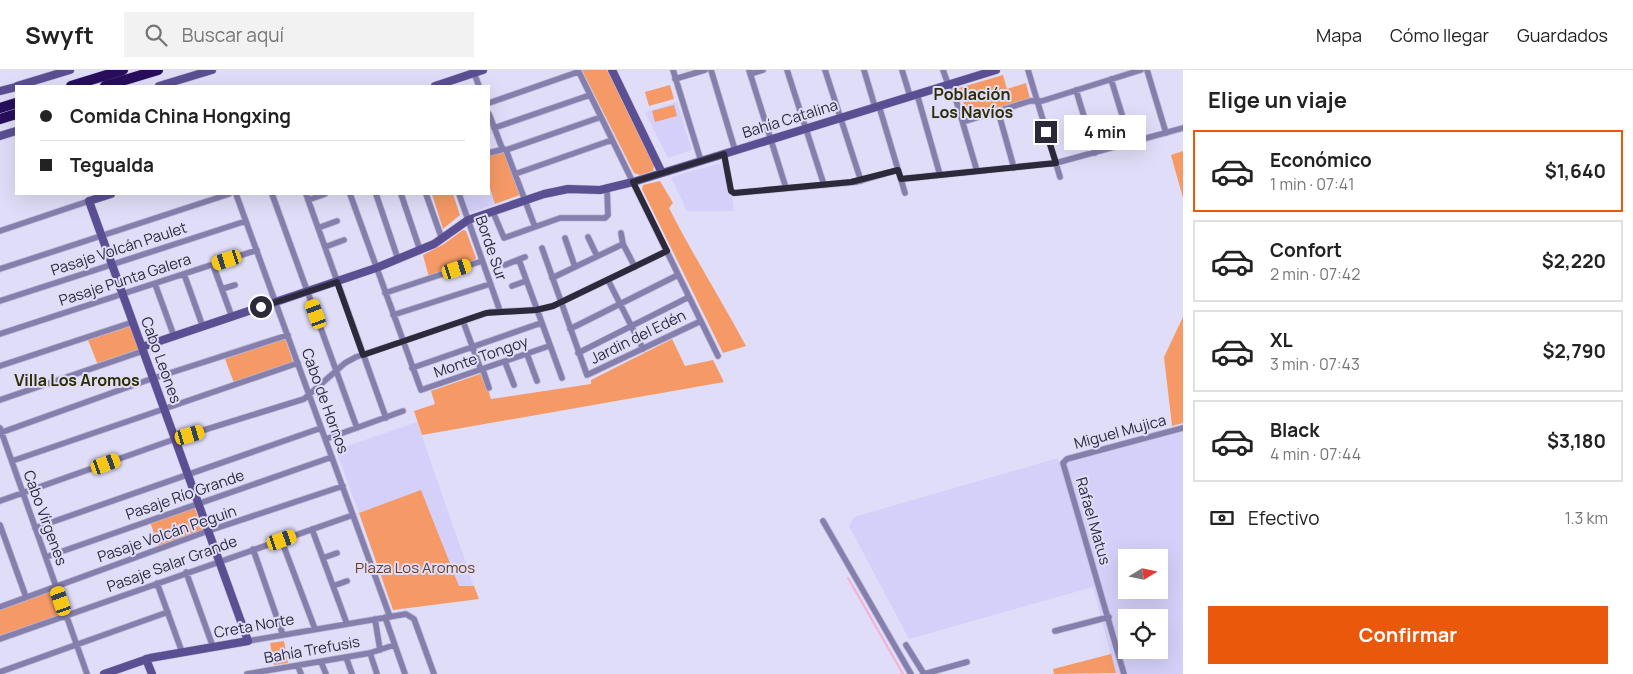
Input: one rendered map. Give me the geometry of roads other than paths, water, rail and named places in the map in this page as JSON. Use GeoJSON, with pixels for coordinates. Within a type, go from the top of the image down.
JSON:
{"type":"FeatureCollection","features":[{"type":"Feature","properties":{"kind":"highway"},"geometry":{"type":"LineString","coordinates":[[74,85],[123,70]]}},
{"type":"Feature","properties":{"kind":"highway"},"geometry":{"type":"LineString","coordinates":[[109,85],[158,70]]}},
{"type":"Feature","properties":{"kind":"highway"},"geometry":{"type":"LineString","coordinates":[[0,108],[15,103]]}},
{"type":"Feature","properties":{"kind":"highway"},"geometry":{"type":"LineString","coordinates":[[0,119],[15,114]]}},
{"type":"Feature","properties":{"kind":"street"},"geometry":{"type":"LineString","coordinates":[[20,85],[70,70]]}},
{"type":"Feature","properties":{"kind":"street"},"geometry":{"type":"LineString","coordinates":[[162,85],[212,70]]}},
{"type":"Feature","properties":{"kind":"street"},"geometry":{"type":"LineString","coordinates":[[451,84],[483,70]]}},
{"type":"Feature","properties":{"kind":"street"},"geometry":{"type":"LineString","coordinates":[[612,70],[662,173]]}},
{"type":"Feature","properties":{"kind":"street"},"geometry":{"type":"LineString","coordinates":[[673,70],[701,161]]}},
{"type":"Feature","properties":{"kind":"street"},"geometry":{"type":"LineString","coordinates":[[676,79],[705,70]]}},
{"type":"Feature","properties":{"kind":"street"},"geometry":{"type":"LineString","coordinates":[[711,70],[736,150]]}},
{"type":"Feature","properties":{"kind":"street"},"geometry":{"type":"LineString","coordinates":[[763,70],[750,72],[786,188]]}},
{"type":"Feature","properties":{"kind":"street"},"geometry":{"type":"LineString","coordinates":[[787,70],[824,185]]}},
{"type":"Feature","properties":{"kind":"street"},"geometry":{"type":"LineString","coordinates":[[826,70],[861,181]]}},
{"type":"Feature","properties":{"kind":"street"},"geometry":{"type":"LineString","coordinates":[[864,70],[905,193]]}},
{"type":"Feature","properties":{"kind":"street"},"geometry":{"type":"LineString","coordinates":[[902,70],[913,95],[940,175]]}},
{"type":"Feature","properties":{"kind":"street"},"geometry":{"type":"LineString","coordinates":[[943,70],[950,84],[963,122],[977,172]]}},
{"type":"Feature","properties":{"kind":"street","name":"Bahía Catalina"},"geometry":{"type":"LineString","coordinates":[[0,400],[174,336],[376,268],[442,239],[468,220],[526,200],[560,190],[606,189],[633,182],[984,72],[996,70]]}},
{"type":"Feature","properties":{"kind":"street"},"geometry":{"type":"LineString","coordinates":[[1028,70],[1060,177]]}},
{"type":"Feature","properties":{"kind":"street"},"geometry":{"type":"LineString","coordinates":[[1116,70],[1118,77]]}},
{"type":"Feature","properties":{"kind":"street"},"geometry":{"type":"LineString","coordinates":[[963,122],[1141,70]]}},
{"type":"Feature","properties":{"kind":"street"},"geometry":{"type":"LineString","coordinates":[[1147,70],[1166,133]]}},
{"type":"Feature","properties":{"kind":"street"},"geometry":{"type":"LineString","coordinates":[[490,103],[578,71],[718,356]]}},
{"type":"Feature","properties":{"kind":"street"},"geometry":{"type":"LineString","coordinates":[[474,73],[479,85]]}},
{"type":"Feature","properties":{"kind":"street"},"geometry":{"type":"LineString","coordinates":[[1111,79],[1130,144]]}},
{"type":"Feature","properties":{"kind":"street"},"geometry":{"type":"LineString","coordinates":[[0,91],[15,87]]}},
{"type":"Feature","properties":{"kind":"street"},"geometry":{"type":"LineString","coordinates":[[1076,90],[1095,152]]}},
{"type":"Feature","properties":{"kind":"street"},"geometry":{"type":"LineString","coordinates":[[494,128],[590,95]]}},
{"type":"Feature","properties":{"kind":"street"},"geometry":{"type":"LineString","coordinates":[[998,111],[1014,168]]}},
{"type":"Feature","properties":{"kind":"street"},"geometry":{"type":"LineString","coordinates":[[490,117],[526,200],[535,227]]}},
{"type":"Feature","properties":{"kind":"street"},"geometry":{"type":"LineString","coordinates":[[490,152],[504,149],[601,117]]}},
{"type":"Feature","properties":{"kind":"street"},"geometry":{"type":"LineString","coordinates":[[901,179],[1056,163],[1183,128]]}},
{"type":"Feature","properties":{"kind":"street"},"geometry":{"type":"LineString","coordinates":[[0,136],[15,131]]}},
{"type":"Feature","properties":{"kind":"street"},"geometry":{"type":"LineString","coordinates":[[515,174],[612,140]]}},
{"type":"Feature","properties":{"kind":"street"},"geometry":{"type":"LineString","coordinates":[[724,154],[732,192],[861,181],[898,170]]}},
{"type":"Feature","properties":{"kind":"street"},"geometry":{"type":"LineString","coordinates":[[493,212],[502,238],[564,218],[607,217],[606,189]]}},
{"type":"Feature","properties":{"kind":"street"},"geometry":{"type":"LineString","coordinates":[[0,231],[108,195]]}},
{"type":"Feature","properties":{"kind":"street"},"geometry":{"type":"LineString","coordinates":[[0,269],[226,195]]}},
{"type":"Feature","properties":{"kind":"street","name":"Cabo de Hornos"},"geometry":{"type":"LineString","coordinates":[[236,195],[343,486],[388,617],[394,645],[405,674]]}},
{"type":"Feature","properties":{"kind":"street"},"geometry":{"type":"LineString","coordinates":[[272,195],[357,428]]}},
{"type":"Feature","properties":{"kind":"street"},"geometry":{"type":"LineString","coordinates":[[351,195],[412,368],[541,323]]}},
{"type":"Feature","properties":{"kind":"street"},"geometry":{"type":"LineString","coordinates":[[376,195],[398,259]]}},
{"type":"Feature","properties":{"kind":"street"},"geometry":{"type":"LineString","coordinates":[[401,195],[420,250]]}},
{"type":"Feature","properties":{"kind":"street"},"geometry":{"type":"LineString","coordinates":[[426,195],[442,239]]}},
{"type":"Feature","properties":{"kind":"street","name":"Borde Sur"},"geometry":{"type":"LineString","coordinates":[[459,195],[500,311]]}},
{"type":"Feature","properties":{"kind":"street"},"geometry":{"type":"LineString","coordinates":[[307,197],[386,418]]}},
{"type":"Feature","properties":{"kind":"street","name":"Cabo Leones"},"geometry":{"type":"LineString","coordinates":[[89,201],[248,641]]}},
{"type":"Feature","properties":{"kind":"street","name":"Pasaje Volcán Paulet"},"geometry":{"type":"LineString","coordinates":[[0,301],[246,221]]}},
{"type":"Feature","properties":{"kind":"street"},"geometry":{"type":"LineString","coordinates":[[318,228],[338,221]]}},
{"type":"Feature","properties":{"kind":"street"},"geometry":{"type":"LineString","coordinates":[[621,234],[623,244],[636,266]]}},
{"type":"Feature","properties":{"kind":"street"},"geometry":{"type":"LineString","coordinates":[[588,237],[597,256]]}},
{"type":"Feature","properties":{"kind":"street"},"geometry":{"type":"LineString","coordinates":[[565,238],[575,267]]}},
{"type":"Feature","properties":{"kind":"street"},"geometry":{"type":"LineString","coordinates":[[325,247],[344,240]]}},
{"type":"Feature","properties":{"kind":"street"},"geometry":{"type":"LineString","coordinates":[[552,278],[623,244]]}},
{"type":"Feature","properties":{"kind":"street"},"geometry":{"type":"LineString","coordinates":[[542,248],[578,353],[689,298]]}},
{"type":"Feature","properties":{"kind":"street","name":"Pasaje Punta Galera"},"geometry":{"type":"LineString","coordinates":[[0,334],[257,250]]}},
{"type":"Feature","properties":{"kind":"street"},"geometry":{"type":"LineString","coordinates":[[0,501],[175,440],[310,396],[349,360],[363,355],[463,321],[500,311],[536,310],[561,303],[667,251]]}},
{"type":"Feature","properties":{"kind":"street"},"geometry":{"type":"LineString","coordinates":[[505,265],[522,259],[526,281],[548,346],[562,378]]}},
{"type":"Feature","properties":{"kind":"street"},"geometry":{"type":"LineString","coordinates":[[385,293],[482,261]]}},
{"type":"Feature","properties":{"kind":"street"},"geometry":{"type":"LineString","coordinates":[[212,265],[232,317]]}},
{"type":"Feature","properties":{"kind":"street"},"geometry":{"type":"LineString","coordinates":[[184,274],[203,327]]}},
{"type":"Feature","properties":{"kind":"street"},"geometry":{"type":"LineString","coordinates":[[570,329],[678,275]]}},
{"type":"Feature","properties":{"kind":"street"},"geometry":{"type":"LineString","coordinates":[[608,280],[643,349]]}},
{"type":"Feature","properties":{"kind":"street"},"geometry":{"type":"LineString","coordinates":[[512,286],[526,281]]}},
{"type":"Feature","properties":{"kind":"street"},"geometry":{"type":"LineString","coordinates":[[155,284],[174,336]]}},
{"type":"Feature","properties":{"kind":"street"},"geometry":{"type":"LineString","coordinates":[[393,315],[490,284]]}},
{"type":"Feature","properties":{"kind":"street"},"geometry":{"type":"LineString","coordinates":[[222,290],[235,285]]}},
{"type":"Feature","properties":{"kind":"street"},"geometry":{"type":"LineString","coordinates":[[463,321],[489,388]]}},
{"type":"Feature","properties":{"kind":"street","name":"Jardin del Edén"},"geometry":{"type":"LineString","coordinates":[[578,353],[587,375],[701,321]]}},
{"type":"Feature","properties":{"kind":"street"},"geometry":{"type":"LineString","coordinates":[[0,366],[133,322]]}},
{"type":"Feature","properties":{"kind":"street"},"geometry":{"type":"LineString","coordinates":[[0,431],[288,335]]}},
{"type":"Feature","properties":{"kind":"street","name":"Monte Tongoy"},"geometry":{"type":"LineString","coordinates":[[412,368],[421,390],[548,346]]}},
{"type":"Feature","properties":{"kind":"street"},"geometry":{"type":"LineString","coordinates":[[528,354],[537,381]]}},
{"type":"Feature","properties":{"kind":"street"},"geometry":{"type":"LineString","coordinates":[[505,362],[514,385]]}},
{"type":"Feature","properties":{"kind":"street"},"geometry":{"type":"LineString","coordinates":[[12,462],[298,363]]}},
{"type":"Feature","properties":{"kind":"street"},"geometry":{"type":"LineString","coordinates":[[326,440],[403,411]]}},
{"type":"Feature","properties":{"kind":"street"},"geometry":{"type":"LineString","coordinates":[[36,528],[322,428]]}},
{"type":"Feature","properties":{"kind":"street","name":"Miguel Mujica"},"geometry":{"type":"LineString","coordinates":[[1064,462],[1183,428]]}},
{"type":"Feature","properties":{"kind":"street","name":"Cabo Vírgenes"},"geometry":{"type":"LineString","coordinates":[[0,431],[87,674]]}},
{"type":"Feature","properties":{"kind":"street","name":"Pasaje Río Grande"},"geometry":{"type":"LineString","coordinates":[[46,557],[332,457]]}},
{"type":"Feature","properties":{"kind":"street","name":"Rafael Matus"},"geometry":{"type":"LineString","coordinates":[[1064,462],[1124,674]]}},
{"type":"Feature","properties":{"kind":"street","name":"Pasaje Volcán Peguin"},"geometry":{"type":"LineString","coordinates":[[0,607],[208,532],[343,486]]}},
{"type":"Feature","properties":{"kind":"street","name":"Pasaje Salar Grande"},"geometry":{"type":"LineString","coordinates":[[0,639],[186,572],[353,515]]}},
{"type":"Feature","properties":{"kind":"street"},"geometry":{"type":"LineString","coordinates":[[823,521],[911,674]]}},
{"type":"Feature","properties":{"kind":"street"},"geometry":{"type":"LineString","coordinates":[[0,525],[26,597]]}},
{"type":"Feature","properties":{"kind":"street"},"geometry":{"type":"LineString","coordinates":[[312,529],[347,624]]}},
{"type":"Feature","properties":{"kind":"street"},"geometry":{"type":"LineString","coordinates":[[282,540],[315,629]]}},
{"type":"Feature","properties":{"kind":"street"},"geometry":{"type":"LineString","coordinates":[[252,549],[283,635]]}},
{"type":"Feature","properties":{"kind":"street"},"geometry":{"type":"LineString","coordinates":[[323,558],[337,553]]}},
{"type":"Feature","properties":{"kind":"street"},"geometry":{"type":"LineString","coordinates":[[186,572],[213,647]]}},
{"type":"Feature","properties":{"kind":"street"},"geometry":{"type":"LineString","coordinates":[[333,586],[348,581]]}},
{"type":"Feature","properties":{"kind":"street"},"geometry":{"type":"LineString","coordinates":[[158,583],[182,652]]}},
{"type":"Feature","properties":{"kind":"street"},"geometry":{"type":"LineString","coordinates":[[0,672],[168,612]]}},
{"type":"Feature","properties":{"kind":"street","name":"Creta Norte"},"geometry":{"type":"LineString","coordinates":[[104,674],[146,659],[182,652],[375,619],[410,615],[414,620],[434,674]]}},
{"type":"Feature","properties":{"kind":"street"},"geometry":{"type":"LineString","coordinates":[[1055,631],[1108,617]]}},
{"type":"Feature","properties":{"kind":"street","name":"Bahía Trefusis"},"geometry":{"type":"LineString","coordinates":[[375,619],[380,650]]}},
{"type":"Feature","properties":{"kind":"street","name":"Bahía Trefusis"},"geometry":{"type":"LineString","coordinates":[[248,674],[281,671],[298,666],[370,653],[394,645]]}},
{"type":"Feature","properties":{"kind":"street"},"geometry":{"type":"LineString","coordinates":[[906,645],[924,674],[967,662]]}},
{"type":"Feature","properties":{"kind":"street"},"geometry":{"type":"LineString","coordinates":[[370,653],[377,674]]}},
{"type":"Feature","properties":{"kind":"street"},"geometry":{"type":"LineString","coordinates":[[346,657],[352,674]]}},
{"type":"Feature","properties":{"kind":"street"},"geometry":{"type":"LineString","coordinates":[[146,659],[152,674]]}},
{"type":"Feature","properties":{"kind":"street"},"geometry":{"type":"LineString","coordinates":[[321,662],[326,674]]}},
{"type":"Feature","properties":{"kind":"street"},"geometry":{"type":"LineString","coordinates":[[298,666],[301,674]]}},
{"type":"Feature","properties":{"kind":"waterway"},"geometry":{"type":"LineString","coordinates":[[848,578],[903,674]]}},
{"type":"Feature","properties":{"kind":"district","name":"Población Los Navíos"},"geometry":{"type":"Point","coordinates":[972,103]}},
{"type":"Feature","properties":{"kind":"district","name":"Villa Los Aromos"},"geometry":{"type":"Point","coordinates":[77,380]}},
{"type":"Feature","properties":{"kind":"park label","name":"Plaza Los Aromos"},"geometry":{"type":"Point","coordinates":[415,568]}}]}
